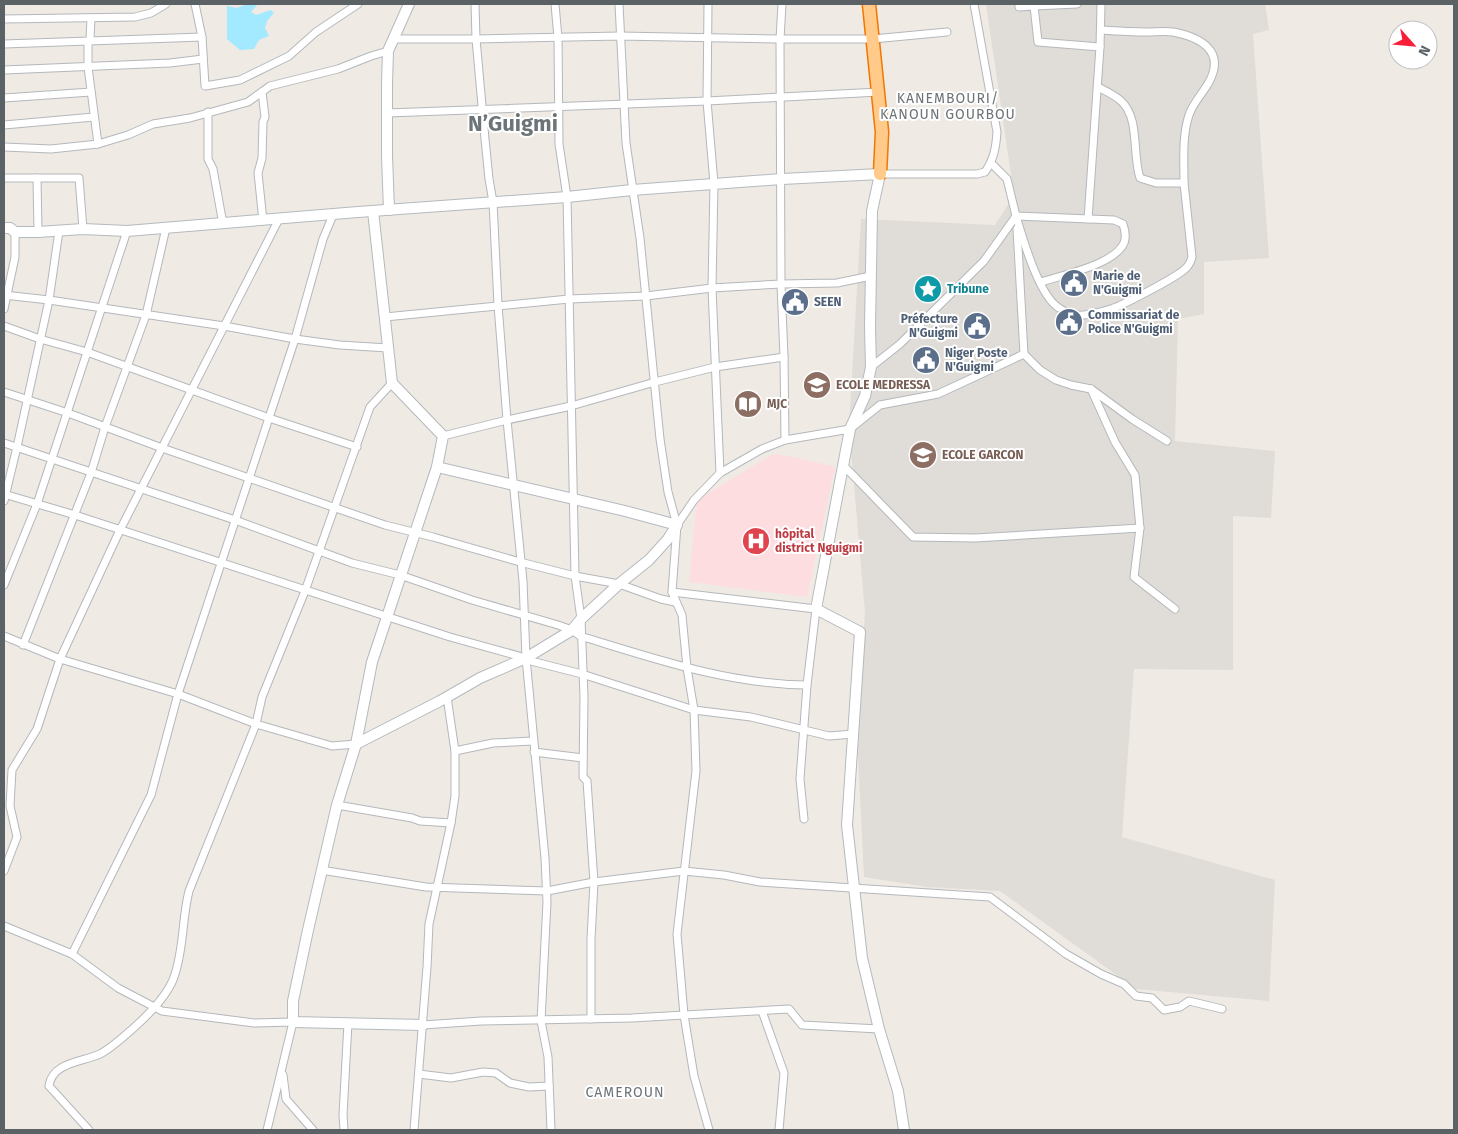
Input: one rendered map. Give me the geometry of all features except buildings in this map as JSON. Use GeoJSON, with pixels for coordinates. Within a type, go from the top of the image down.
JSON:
{"type":"FeatureCollection","features":[{"type":"Feature","properties":{"kind":"highway"},"geometry":{"type":"LineString","coordinates":[[870,4],[882,132],[880,174]]}},
{"type":"Feature","properties":{"kind":"street"},"geometry":{"type":"LineString","coordinates":[[4,19],[135,17],[151,13],[166,4]]}},
{"type":"Feature","properties":{"kind":"street"},"geometry":{"type":"LineString","coordinates":[[196,4],[202,37],[205,86],[240,80],[289,56],[316,32],[358,4]]}},
{"type":"Feature","properties":{"kind":"street"},"geometry":{"type":"LineString","coordinates":[[389,210],[386,113],[388,51],[409,4]]}},
{"type":"Feature","properties":{"kind":"street"},"geometry":{"type":"LineString","coordinates":[[475,4],[482,109],[493,202],[498,305],[520,562],[526,658],[547,891],[542,1021],[548,1057],[551,1130]]}},
{"type":"Feature","properties":{"kind":"street"},"geometry":{"type":"LineString","coordinates":[[555,4],[558,38],[558,144],[567,197],[575,576],[581,619],[576,633],[584,697],[583,777],[586,781],[594,882],[591,1019]]}},
{"type":"Feature","properties":{"kind":"street"},"geometry":{"type":"LineString","coordinates":[[619,4],[626,143],[640,238],[664,468],[677,525],[672,592],[682,615],[687,668],[694,710],[696,770],[677,934],[684,1015],[694,1076],[709,1130]]}},
{"type":"Feature","properties":{"kind":"street"},"geometry":{"type":"LineString","coordinates":[[708,4],[707,101],[714,184],[712,288],[720,473]]}},
{"type":"Feature","properties":{"kind":"street"},"geometry":{"type":"LineString","coordinates":[[782,4],[780,39],[781,284],[785,440]]}},
{"type":"Feature","properties":{"kind":"street"},"geometry":{"type":"LineString","coordinates":[[4,228],[10,228],[15,232],[83,229],[127,232],[782,179],[880,174],[977,174],[985,172],[991,163],[996,145],[996,132],[974,4]]}},
{"type":"Feature","properties":{"kind":"street"},"geometry":{"type":"LineString","coordinates":[[1019,4],[1019,7],[1077,4]]}},
{"type":"Feature","properties":{"kind":"street"},"geometry":{"type":"LineString","coordinates":[[1088,219],[1098,87],[1101,4]]}},
{"type":"Feature","properties":{"kind":"street"},"geometry":{"type":"LineString","coordinates":[[1034,6],[1038,42],[1100,47]]}},
{"type":"Feature","properties":{"kind":"street"},"geometry":{"type":"LineString","coordinates":[[91,18],[88,67],[98,144]]}},
{"type":"Feature","properties":{"kind":"street"},"geometry":{"type":"LineString","coordinates":[[991,163],[1007,179],[1025,246],[1047,295],[1057,307],[1082,315],[1111,309],[1178,274],[1188,266],[1192,257],[1184,183],[1184,150],[1189,114],[1210,81],[1214,70],[1212,52],[1203,42],[1171,32],[1101,30]]}},
{"type":"Feature","properties":{"kind":"street"},"geometry":{"type":"LineString","coordinates":[[395,39],[476,40],[620,36],[873,39],[947,32]]}},
{"type":"Feature","properties":{"kind":"street"},"geometry":{"type":"LineString","coordinates":[[4,44],[202,37]]}},
{"type":"Feature","properties":{"kind":"street"},"geometry":{"type":"LineString","coordinates":[[4,148],[50,150],[98,144],[128,135],[153,124],[190,118],[248,102],[270,86],[338,69],[388,51]]}},
{"type":"Feature","properties":{"kind":"street"},"geometry":{"type":"LineString","coordinates":[[4,70],[203,60]]}},
{"type":"Feature","properties":{"kind":"street"},"geometry":{"type":"LineString","coordinates":[[1098,87],[1119,99],[1128,108],[1132,119],[1136,166],[1140,178],[1156,183],[1184,183]]}},
{"type":"Feature","properties":{"kind":"street"},"geometry":{"type":"LineString","coordinates":[[4,98],[91,92]]}},
{"type":"Feature","properties":{"kind":"street"},"geometry":{"type":"LineString","coordinates":[[262,92],[265,117],[263,122],[262,158],[258,173],[263,221]]}},
{"type":"Feature","properties":{"kind":"street"},"geometry":{"type":"LineString","coordinates":[[386,113],[707,101],[879,92]]}},
{"type":"Feature","properties":{"kind":"street"},"geometry":{"type":"LineString","coordinates":[[208,112],[208,159],[213,169],[223,224]]}},
{"type":"Feature","properties":{"kind":"street"},"geometry":{"type":"LineString","coordinates":[[4,125],[94,117]]}},
{"type":"Feature","properties":{"kind":"street"},"geometry":{"type":"LineString","coordinates":[[804,820],[800,778],[807,685],[816,609],[850,429],[865,396],[871,366],[872,211],[880,174]]}},
{"type":"Feature","properties":{"kind":"street"},"geometry":{"type":"LineString","coordinates":[[4,178],[79,178],[83,229]]}},
{"type":"Feature","properties":{"kind":"street"},"geometry":{"type":"LineString","coordinates":[[37,178],[38,232]]}},
{"type":"Feature","properties":{"kind":"street"},"geometry":{"type":"LineString","coordinates":[[373,211],[392,383],[443,436]]}},
{"type":"Feature","properties":{"kind":"street"},"geometry":{"type":"LineString","coordinates":[[72,954],[151,794],[178,694],[295,339],[322,239],[333,214]]}},
{"type":"Feature","properties":{"kind":"street"},"geometry":{"type":"LineString","coordinates":[[1016,216],[1114,220],[1124,224],[1125,242],[1118,252],[1099,263],[1041,282]]}},
{"type":"Feature","properties":{"kind":"street"},"geometry":{"type":"LineString","coordinates":[[1016,216],[1024,354],[1040,370],[1056,380],[1091,389],[1132,419],[1167,441]]}},
{"type":"Feature","properties":{"kind":"street"},"geometry":{"type":"LineString","coordinates":[[871,366],[900,344],[984,261],[1016,216]]}},
{"type":"Feature","properties":{"kind":"street"},"geometry":{"type":"LineString","coordinates":[[4,871],[18,837],[7,806],[12,770],[37,729],[60,659],[120,530],[279,220]]}},
{"type":"Feature","properties":{"kind":"street"},"geometry":{"type":"LineString","coordinates":[[23,645],[91,473],[105,426],[146,315],[166,228]]}},
{"type":"Feature","properties":{"kind":"street"},"geometry":{"type":"LineString","coordinates":[[59,231],[49,300],[5,497],[75,515],[305,591],[531,661],[582,674],[694,710],[751,717],[829,736],[853,734]]}},
{"type":"Feature","properties":{"kind":"street"},"geometry":{"type":"LineString","coordinates":[[4,309],[15,256],[15,232]]}},
{"type":"Feature","properties":{"kind":"street"},"geometry":{"type":"LineString","coordinates":[[4,585],[37,504],[127,232]]}},
{"type":"Feature","properties":{"kind":"street"},"geometry":{"type":"LineString","coordinates":[[385,317],[569,299],[646,296],[712,288],[837,283],[871,276]]}},
{"type":"Feature","properties":{"kind":"street"},"geometry":{"type":"LineString","coordinates":[[6,296],[49,300],[224,326],[295,339],[388,348]]}},
{"type":"Feature","properties":{"kind":"street"},"geometry":{"type":"LineString","coordinates":[[4,326],[40,339],[87,352],[192,391],[357,447]]}},
{"type":"Feature","properties":{"kind":"street"},"geometry":{"type":"LineString","coordinates":[[581,619],[619,584],[649,560],[668,538],[694,500],[720,473],[762,449],[785,440],[850,429],[880,405],[938,394],[1024,354]]}},
{"type":"Feature","properties":{"kind":"street"},"geometry":{"type":"LineString","coordinates":[[443,436],[571,406],[715,367],[784,357]]}},
{"type":"Feature","properties":{"kind":"street"},"geometry":{"type":"LineString","coordinates":[[89,1130],[50,1086],[50,1079],[57,1071],[70,1063],[102,1053],[123,1037],[155,1007],[164,996],[175,975],[184,927],[184,910],[189,891],[256,724],[262,697],[305,591],[370,407],[392,383]]}},
{"type":"Feature","properties":{"kind":"street"},"geometry":{"type":"LineString","coordinates":[[1091,389],[1115,442],[1135,476],[1140,528],[1134,577],[1176,609]]}},
{"type":"Feature","properties":{"kind":"street"},"geometry":{"type":"LineString","coordinates":[[4,392],[385,525],[575,576],[619,584],[661,600],[675,602]]}},
{"type":"Feature","properties":{"kind":"street"},"geometry":{"type":"LineString","coordinates":[[267,1130],[293,1022],[293,1001],[321,870],[356,744],[372,662],[437,467],[443,436]]}},
{"type":"Feature","properties":{"kind":"street"},"geometry":{"type":"LineString","coordinates":[[4,443],[235,520],[352,563],[400,575],[472,600],[687,668],[718,676],[778,685],[807,685]]}},
{"type":"Feature","properties":{"kind":"street"},"geometry":{"type":"LineString","coordinates":[[843,465],[913,537],[975,538],[1140,528]]}},
{"type":"Feature","properties":{"kind":"street"},"geometry":{"type":"LineString","coordinates":[[437,467],[677,525]]}},
{"type":"Feature","properties":{"kind":"street"},"geometry":{"type":"LineString","coordinates":[[672,592],[816,609],[860,632],[847,825],[862,958],[879,1029],[898,1092],[904,1130]]}},
{"type":"Feature","properties":{"kind":"street"},"geometry":{"type":"LineString","coordinates":[[4,636],[60,659],[178,694],[256,724],[332,746],[356,744],[480,678],[576,633]]}},
{"type":"Feature","properties":{"kind":"street"},"geometry":{"type":"LineString","coordinates":[[414,1130],[429,924],[455,796],[455,752],[447,697]]}},
{"type":"Feature","properties":{"kind":"street"},"geometry":{"type":"LineString","coordinates":[[455,752],[493,743],[533,740]]}},
{"type":"Feature","properties":{"kind":"street"},"geometry":{"type":"LineString","coordinates":[[534,752],[583,758]]}},
{"type":"Feature","properties":{"kind":"street"},"geometry":{"type":"LineString","coordinates":[[338,805],[412,818],[420,822],[451,823]]}},
{"type":"Feature","properties":{"kind":"street"},"geometry":{"type":"LineString","coordinates":[[321,870],[436,887],[547,891],[594,882],[684,871],[724,875],[760,882],[990,897],[1066,954],[1101,974],[1124,984],[1136,996],[1152,998],[1164,1010],[1180,1007],[1189,1001],[1222,1010]]}},
{"type":"Feature","properties":{"kind":"street"},"geometry":{"type":"LineString","coordinates":[[4,926],[72,954],[118,988],[162,1011],[254,1023],[423,1025],[789,1009],[802,1025],[879,1029]]}},
{"type":"Feature","properties":{"kind":"street"},"geometry":{"type":"LineString","coordinates":[[762,1011],[784,1073],[779,1130]]}},
{"type":"Feature","properties":{"kind":"street"},"geometry":{"type":"LineString","coordinates":[[344,1130],[343,1115],[348,1023]]}},
{"type":"Feature","properties":{"kind":"street"},"geometry":{"type":"LineString","coordinates":[[282,1069],[286,1099],[313,1130]]}},
{"type":"Feature","properties":{"kind":"street"},"geometry":{"type":"LineString","coordinates":[[419,1074],[451,1078],[483,1072],[496,1073],[510,1083],[530,1087],[549,1086]]}},
{"type":"Feature","properties":{"kind":"shaded area"},"geometry":{"type":"Polygon","coordinates":[[[986,4],[1265,4],[1269,30],[1253,34],[1269,258],[1204,262],[1204,314],[1178,319],[1175,441],[1275,451],[1271,518],[1233,516],[1233,670],[1134,669],[1122,837],[1275,880],[1269,1001],[1136,989],[1000,891],[927,887],[864,877],[857,735],[865,612],[849,427],[861,219],[995,225],[1014,195],[986,4]]]}},
{"type":"Feature","properties":{"kind":"shaded area","name":"hôpital district Nguigmi"},"geometry":{"type":"Polygon","coordinates":[[[773,454],[835,467],[807,597],[689,582],[697,500],[773,454]]]}},
{"type":"Feature","properties":{"kind":"water"},"geometry":{"type":"Polygon","coordinates":[[[247,4],[258,4],[251,12],[256,15],[271,10],[274,13],[267,21],[265,28],[269,36],[259,40],[254,49],[240,50],[227,39],[227,6],[237,8],[247,4]]]}},
{"type":"Feature","properties":{"kind":"place","name":"Marie de N'Guigmi"},"geometry":{"type":"Point","coordinates":[1074,283]}},
{"type":"Feature","properties":{"kind":"place","name":"Tribune"},"geometry":{"type":"Point","coordinates":[928,289]}},
{"type":"Feature","properties":{"kind":"place","name":"SEEN"},"geometry":{"type":"Point","coordinates":[795,302]}},
{"type":"Feature","properties":{"kind":"place","name":"Commissariat de Police N'Guigmi"},"geometry":{"type":"Point","coordinates":[1069,322]}},
{"type":"Feature","properties":{"kind":"place","name":"Préfecture N'Guigmi"},"geometry":{"type":"Point","coordinates":[977,326]}},
{"type":"Feature","properties":{"kind":"place","name":"Niger Poste N'Guigmi"},"geometry":{"type":"Point","coordinates":[926,360]}},
{"type":"Feature","properties":{"kind":"place","name":"ECOLE MEDRESSA"},"geometry":{"type":"Point","coordinates":[817,385]}},
{"type":"Feature","properties":{"kind":"place","name":"MJC"},"geometry":{"type":"Point","coordinates":[748,404]}},
{"type":"Feature","properties":{"kind":"place","name":"ECOLE GARCON"},"geometry":{"type":"Point","coordinates":[923,455]}},
{"type":"Feature","properties":{"kind":"place","name":"hôpital district Nguigmi"},"geometry":{"type":"Point","coordinates":[756,541]}},
{"type":"Feature","properties":{"kind":"district","name":"KANEMBOURI/ KANOUN GOURBOU"},"geometry":{"type":"Point","coordinates":[948,106]}},
{"type":"Feature","properties":{"kind":"district","name":"N’Guigmi"},"geometry":{"type":"Point","coordinates":[513,123]}},
{"type":"Feature","properties":{"kind":"district","name":"CAMEROUN"},"geometry":{"type":"Point","coordinates":[625,1092]}}]}
